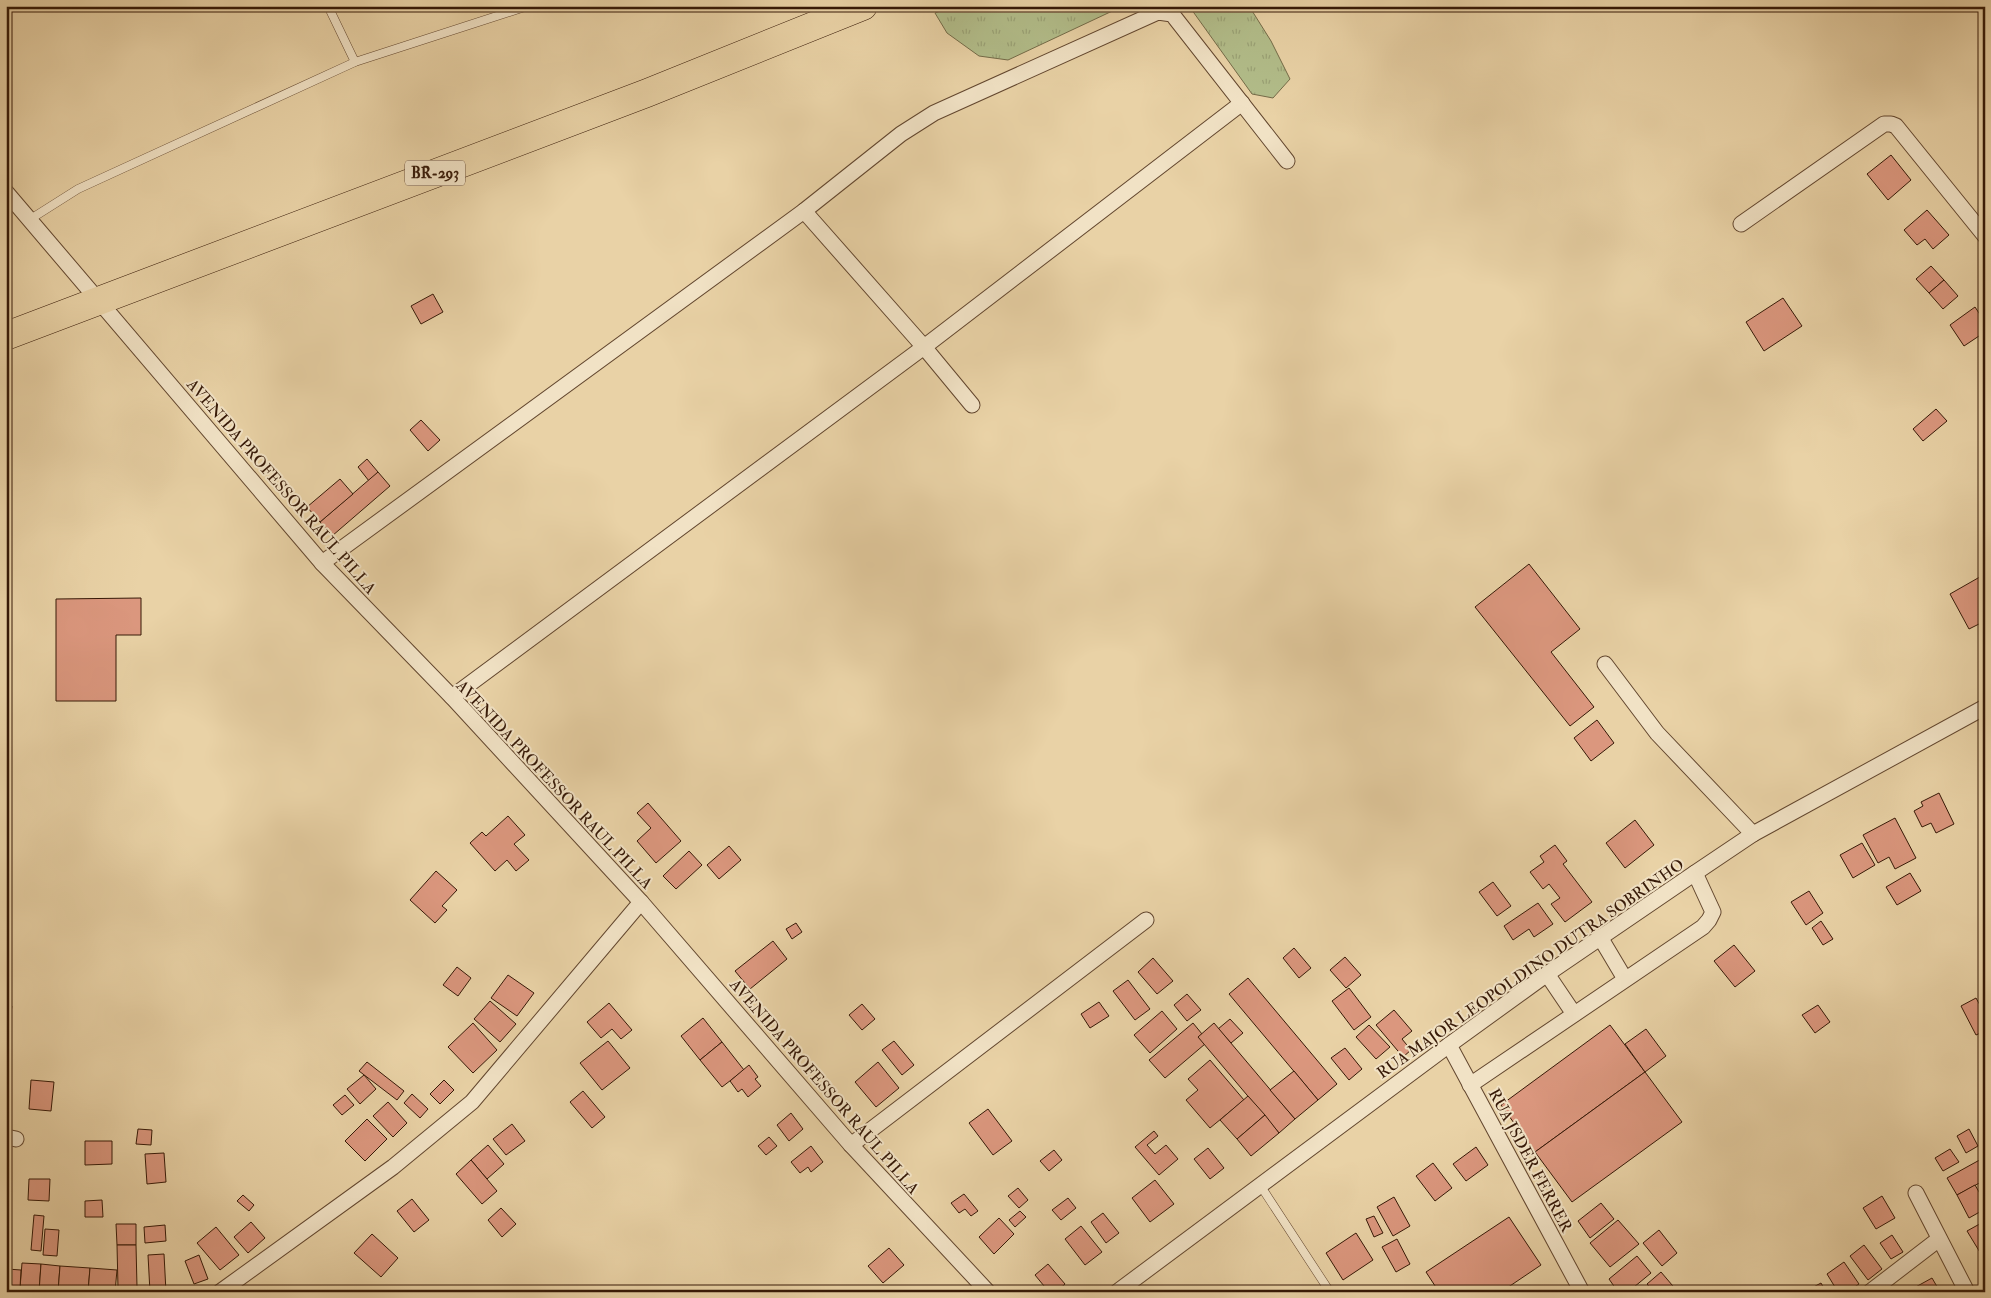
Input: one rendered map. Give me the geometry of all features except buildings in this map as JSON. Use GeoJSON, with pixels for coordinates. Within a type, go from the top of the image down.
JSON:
{"type":"FeatureCollection","features":[{"type":"Feature","properties":{"kind":"highway","name":"BR-293"},"geometry":{"type":"LineString","coordinates":[[6,336],[647,93],[862,6]]}},
{"type":"Feature","properties":{"kind":"street"},"geometry":{"type":"LineString","coordinates":[[322,563],[804,211],[901,134],[934,113],[1158,12],[1172,14],[1287,161]]}},
{"type":"Feature","properties":{"kind":"street"},"geometry":{"type":"LineString","coordinates":[[452,697],[924,347],[1242,103]]}},
{"type":"Feature","properties":{"kind":"street"},"geometry":{"type":"LineString","coordinates":[[1741,224],[1884,124],[1891,124],[1896,126],[1985,236]]}},
{"type":"Feature","properties":{"kind":"street","name":"AVENIDA PROFESSOR RAUL PILLA"},"geometry":{"type":"LineString","coordinates":[[6,192],[322,563],[452,697],[641,902],[851,1146],[988,1292]]}},
{"type":"Feature","properties":{"kind":"street"},"geometry":{"type":"LineString","coordinates":[[804,211],[924,347],[972,405]]}},
{"type":"Feature","properties":{"kind":"street"},"geometry":{"type":"LineString","coordinates":[[1605,664],[1657,733],[1754,834]]}},
{"type":"Feature","properties":{"kind":"street","name":"RUA MAJOR LEOPOLDINO DUTRA SOBRINHO"},"geometry":{"type":"LineString","coordinates":[[1117,1292],[1449,1045],[1547,974],[1694,873],[1754,834],[1985,707]]}},
{"type":"Feature","properties":{"kind":"street"},"geometry":{"type":"LineString","coordinates":[[1470,1085],[1703,927],[1709,920],[1712,912],[1694,873]]}},
{"type":"Feature","properties":{"kind":"street"},"geometry":{"type":"LineString","coordinates":[[220,1292],[393,1167],[472,1102],[641,902]]}},
{"type":"Feature","properties":{"kind":"street"},"geometry":{"type":"LineString","coordinates":[[851,1146],[1146,920]]}},
{"type":"Feature","properties":{"kind":"street"},"geometry":{"type":"LineString","coordinates":[[1600,937],[1625,979]]}},
{"type":"Feature","properties":{"kind":"street"},"geometry":{"type":"LineString","coordinates":[[1547,974],[1574,1014]]}},
{"type":"Feature","properties":{"kind":"street","name":"RUA JSDER FERRER"},"geometry":{"type":"LineString","coordinates":[[1449,1045],[1582,1292]]}},
{"type":"Feature","properties":{"kind":"street"},"geometry":{"type":"LineString","coordinates":[[1916,1193],[1968,1292]]}},
{"type":"Feature","properties":{"kind":"street"},"geometry":{"type":"LineString","coordinates":[[1870,1292],[1939,1239]]}},
{"type":"Feature","properties":{"kind":"lane"},"geometry":{"type":"LineString","coordinates":[[328,6],[355,62]]}},
{"type":"Feature","properties":{"kind":"lane"},"geometry":{"type":"LineString","coordinates":[[30,220],[78,189],[355,62],[525,7]]}},
{"type":"Feature","properties":{"kind":"lane"},"geometry":{"type":"LineString","coordinates":[[1260,1185],[1330,1292]]}},
{"type":"Feature","properties":{"kind":"green space"},"geometry":{"type":"Polygon","coordinates":[[[953,6],[1123,6],[1008,60],[979,56],[947,33],[935,13],[953,6]]]}},
{"type":"Feature","properties":{"kind":"green space"},"geometry":{"type":"Polygon","coordinates":[[[1189,6],[1249,6],[1271,41],[1290,79],[1273,98],[1252,94],[1189,6]]]}}]}
